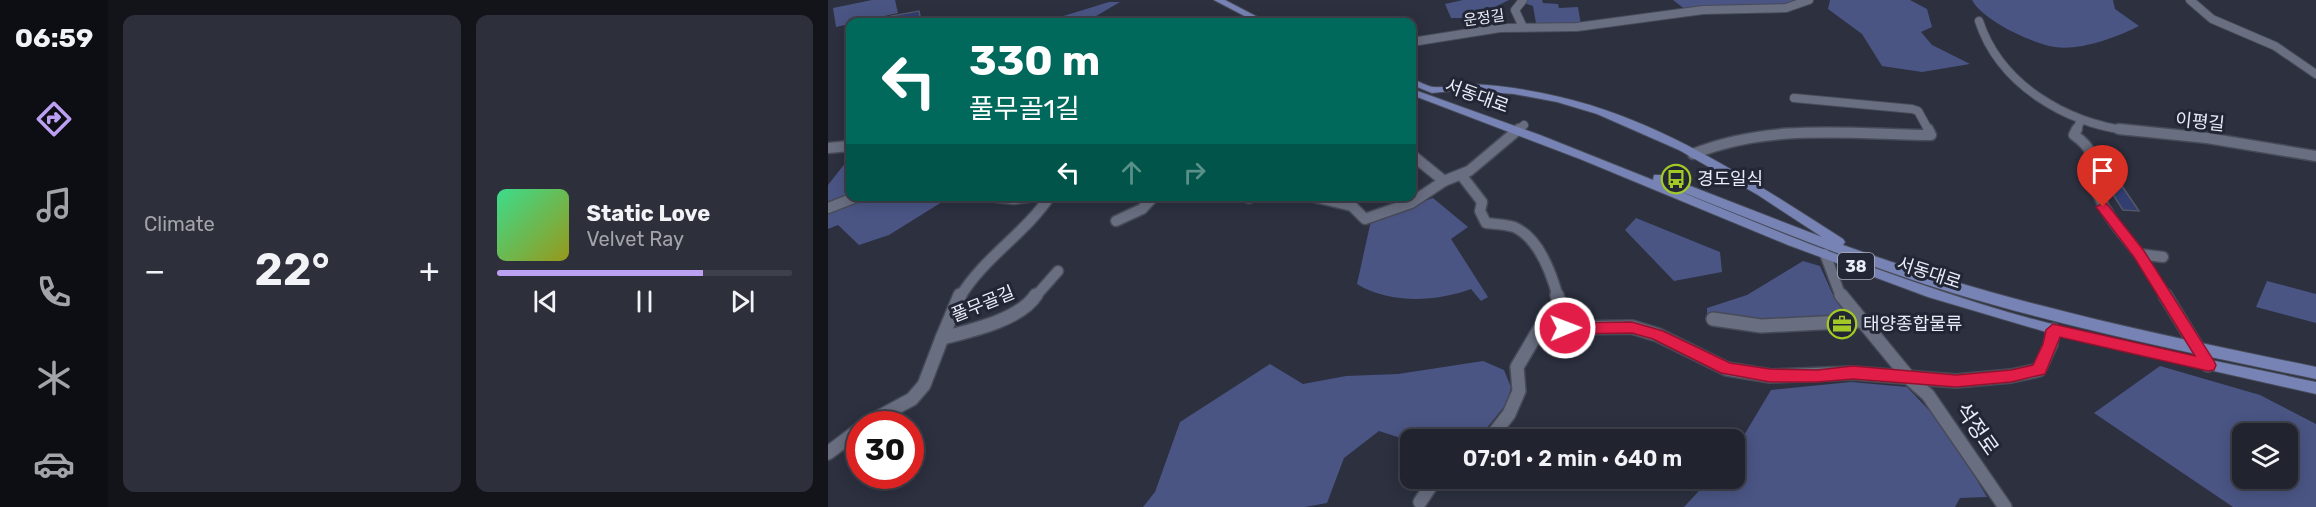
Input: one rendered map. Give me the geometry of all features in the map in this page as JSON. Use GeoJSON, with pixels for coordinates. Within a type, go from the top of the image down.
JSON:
{"type":"FeatureCollection","features":[{"type":"Feature","properties":{"kind":"main road"},"geometry":{"type":"LineString","coordinates":[[1209,0],[1242,18]]}},
{"type":"Feature","properties":{"kind":"main road"},"geometry":{"type":"LineString","coordinates":[[1219,0],[1254,18]]}},
{"type":"Feature","properties":{"kind":"main road","name":"서동대로"},"geometry":{"type":"LineString","coordinates":[[1416,84],[1712,211],[1825,254],[1980,308],[2053,330],[2316,388]]}},
{"type":"Feature","properties":{"kind":"main road","name":"서동대로"},"geometry":{"type":"LineString","coordinates":[[1432,90],[1488,88],[1565,100],[1641,126],[1777,201],[1857,255]]}},
{"type":"Feature","properties":{"kind":"main road","name":"서동대로"},"geometry":{"type":"LineString","coordinates":[[1416,93],[1521,128],[1857,255],[1999,302],[2102,329],[2316,373]]}},
{"type":"Feature","properties":{"kind":"street"},"geometry":{"type":"LineString","coordinates":[[1523,0],[1515,10],[1523,27]]}},
{"type":"Feature","properties":{"kind":"street","name":"운정길"},"geometry":{"type":"LineString","coordinates":[[1416,41],[1500,28],[1587,26],[1703,10],[1786,8],[1809,0]]}},
{"type":"Feature","properties":{"kind":"street"},"geometry":{"type":"LineString","coordinates":[[2190,0],[2200,6],[2212,19],[2275,46],[2316,74]]}},
{"type":"Feature","properties":{"kind":"street","name":"이평길"},"geometry":{"type":"LineString","coordinates":[[1979,21],[1987,43],[2018,83],[2081,120],[2110,128],[2205,138],[2316,156]]}},
{"type":"Feature","properties":{"kind":"street"},"geometry":{"type":"LineString","coordinates":[[2298,63],[2316,62]]}},
{"type":"Feature","properties":{"kind":"street"},"geometry":{"type":"LineString","coordinates":[[1693,154],[1739,138],[1756,136],[1827,132],[1930,135],[1918,111],[1912,109],[1794,98]]}},
{"type":"Feature","properties":{"kind":"street"},"geometry":{"type":"LineString","coordinates":[[2081,120],[2074,135],[2087,144],[2093,153],[2091,165],[2095,191],[2103,207],[2139,254],[2208,365]]}},
{"type":"Feature","properties":{"kind":"street"},"geometry":{"type":"LineString","coordinates":[[1416,199],[1444,181],[1462,176],[1521,128]]}},
{"type":"Feature","properties":{"kind":"street"},"geometry":{"type":"LineString","coordinates":[[828,148],[846,146]]}},
{"type":"Feature","properties":{"kind":"street"},"geometry":{"type":"LineString","coordinates":[[1416,158],[1444,181]]}},
{"type":"Feature","properties":{"kind":"street"},"geometry":{"type":"LineString","coordinates":[[1462,176],[1482,202],[1480,211],[1486,223],[1516,228],[1529,239],[1542,258],[1559,295],[1565,328]]}},
{"type":"Feature","properties":{"kind":"street"},"geometry":{"type":"LineString","coordinates":[[828,208],[846,201]]}},
{"type":"Feature","properties":{"kind":"street","name":"풀무골길"},"geometry":{"type":"LineString","coordinates":[[890,411],[912,399],[924,385],[954,309],[976,273],[1030,223],[1046,201]]}},
{"type":"Feature","properties":{"kind":"street"},"geometry":{"type":"LineString","coordinates":[[1116,221],[1124,215],[1141,212],[1150,201]]}},
{"type":"Feature","properties":{"kind":"street"},"geometry":{"type":"LineString","coordinates":[[1331,201],[1352,206],[1365,219],[1413,201]]}},
{"type":"Feature","properties":{"kind":"street","name":"석정로"},"geometry":{"type":"LineString","coordinates":[[1825,254],[1843,302],[1910,379],[1928,396],[2005,507]]}},
{"type":"Feature","properties":{"kind":"street"},"geometry":{"type":"LineString","coordinates":[[2139,254],[2163,256]]}},
{"type":"Feature","properties":{"kind":"street","name":"풀무골길"},"geometry":{"type":"LineString","coordinates":[[942,338],[985,327],[1031,303],[1043,285],[1058,271]]}},
{"type":"Feature","properties":{"kind":"street"},"geometry":{"type":"LineString","coordinates":[[1713,319],[1761,326],[1860,321]]}},
{"type":"Feature","properties":{"kind":"street"},"geometry":{"type":"LineString","coordinates":[[1497,429],[1509,414],[1519,391],[1517,367],[1540,328],[1632,327],[1658,335],[1727,369],[1770,376],[1853,373],[1956,381],[2011,376],[2039,370],[2051,344],[2053,330]]}},
{"type":"Feature","properties":{"kind":"street"},"geometry":{"type":"LineString","coordinates":[[828,453],[846,440]]}},
{"type":"Feature","properties":{"kind":"street"},"geometry":{"type":"LineString","coordinates":[[1420,502],[1429,489]]}},
{"type":"Feature","properties":{"kind":"shaded area"},"geometry":{"type":"Polygon","coordinates":[[[872,0],[895,0],[898,13],[876,18],[846,18],[846,25],[836,27],[833,8],[872,0]]]}},
{"type":"Feature","properties":{"kind":"shaded area"},"geometry":{"type":"Polygon","coordinates":[[[1463,0],[1509,0],[1497,6],[1487,18],[1451,18],[1445,4],[1463,0]]]}},
{"type":"Feature","properties":{"kind":"shaded area"},"geometry":{"type":"Polygon","coordinates":[[[1526,0],[1542,0],[1543,3],[1558,4],[1559,8],[1578,7],[1581,25],[1537,29],[1533,6],[1524,3],[1526,0]]]}},
{"type":"Feature","properties":{"kind":"shaded area"},"geometry":{"type":"Polygon","coordinates":[[[1673,0],[1803,0],[1785,6],[1686,10],[1673,0]]]}},
{"type":"Feature","properties":{"kind":"shaded area"},"geometry":{"type":"Polygon","coordinates":[[[1830,0],[1910,0],[1927,9],[1932,27],[1921,32],[1932,45],[1970,64],[1922,72],[1882,66],[1862,34],[1828,9],[1830,0]]]}},
{"type":"Feature","properties":{"kind":"shaded area"},"geometry":{"type":"Polygon","coordinates":[[[1972,0],[2113,0],[2115,9],[2139,26],[2110,39],[2087,45],[2055,47],[2009,30],[1986,15],[1972,0]]]}},
{"type":"Feature","properties":{"kind":"shaded area"},"geometry":{"type":"Polygon","coordinates":[[[1109,2],[1120,2],[1093,18],[1057,18],[1109,2]]]}},
{"type":"Feature","properties":{"kind":"shaded area"},"geometry":{"type":"Polygon","coordinates":[[[846,162],[846,201],[944,201],[889,235],[859,245],[838,225],[828,229],[828,185],[846,162]]]}},
{"type":"Feature","properties":{"kind":"shaded area"},"geometry":{"type":"Polygon","coordinates":[[[1433,198],[1468,227],[1451,239],[1488,297],[1481,301],[1471,289],[1443,297],[1398,298],[1383,295],[1357,284],[1370,225],[1375,219],[1433,198]]]}},
{"type":"Feature","properties":{"kind":"shaded area"},"geometry":{"type":"Polygon","coordinates":[[[1636,218],[1720,252],[1722,272],[1674,281],[1625,230],[1636,218]]]}},
{"type":"Feature","properties":{"kind":"shaded area"},"geometry":{"type":"Polygon","coordinates":[[[1803,261],[1820,266],[1833,295],[1846,315],[1760,321],[1707,314],[1707,308],[1747,295],[1803,261]]]}},
{"type":"Feature","properties":{"kind":"shaded area"},"geometry":{"type":"Polygon","coordinates":[[[2267,281],[2316,294],[2316,323],[2256,307],[2267,281]]]}},
{"type":"Feature","properties":{"kind":"shaded area"},"geometry":{"type":"Polygon","coordinates":[[[1483,361],[1504,370],[1511,387],[1507,403],[1486,429],[1400,429],[1400,438],[1379,431],[1344,458],[1327,503],[1305,507],[1143,507],[1155,492],[1180,422],[1270,364],[1303,384],[1346,376],[1398,374],[1483,361]]]}},
{"type":"Feature","properties":{"kind":"shaded area"},"geometry":{"type":"Polygon","coordinates":[[[2160,366],[2260,395],[2316,424],[2316,507],[2233,507],[2094,413],[2160,366]]]}},
{"type":"Feature","properties":{"kind":"shaded area"},"geometry":{"type":"Polygon","coordinates":[[[1851,382],[1907,387],[1945,427],[1987,497],[1960,498],[1955,507],[1684,507],[1701,489],[1745,489],[1745,434],[1771,390],[1851,382]]]}},
{"type":"Feature","properties":{"kind":"building"},"geometry":{"type":"Polygon","coordinates":[[[919,11],[920,18],[891,18],[891,16],[919,11]]]}},
{"type":"Feature","properties":{"kind":"building"},"geometry":{"type":"Polygon","coordinates":[[[2101,176],[2116,177],[2139,211],[2123,210],[2101,176]]]}},
{"type":"Feature","properties":{"kind":"place","name":"경도일식"},"geometry":{"type":"Point","coordinates":[1676,179]}},
{"type":"Feature","properties":{"kind":"place","name":"태양종합물류"},"geometry":{"type":"Point","coordinates":[1842,324]}},
{"type":"Feature","properties":{"kind":"route"},"geometry":{"type":"LineString","coordinates":[[1565,328],[1632,327],[1658,335],[1705,356],[1727,369],[1770,376],[1853,373],[1956,381],[2011,376],[2039,370],[2051,344],[2053,330],[2208,365],[2139,254],[2103,207]]}}]}
